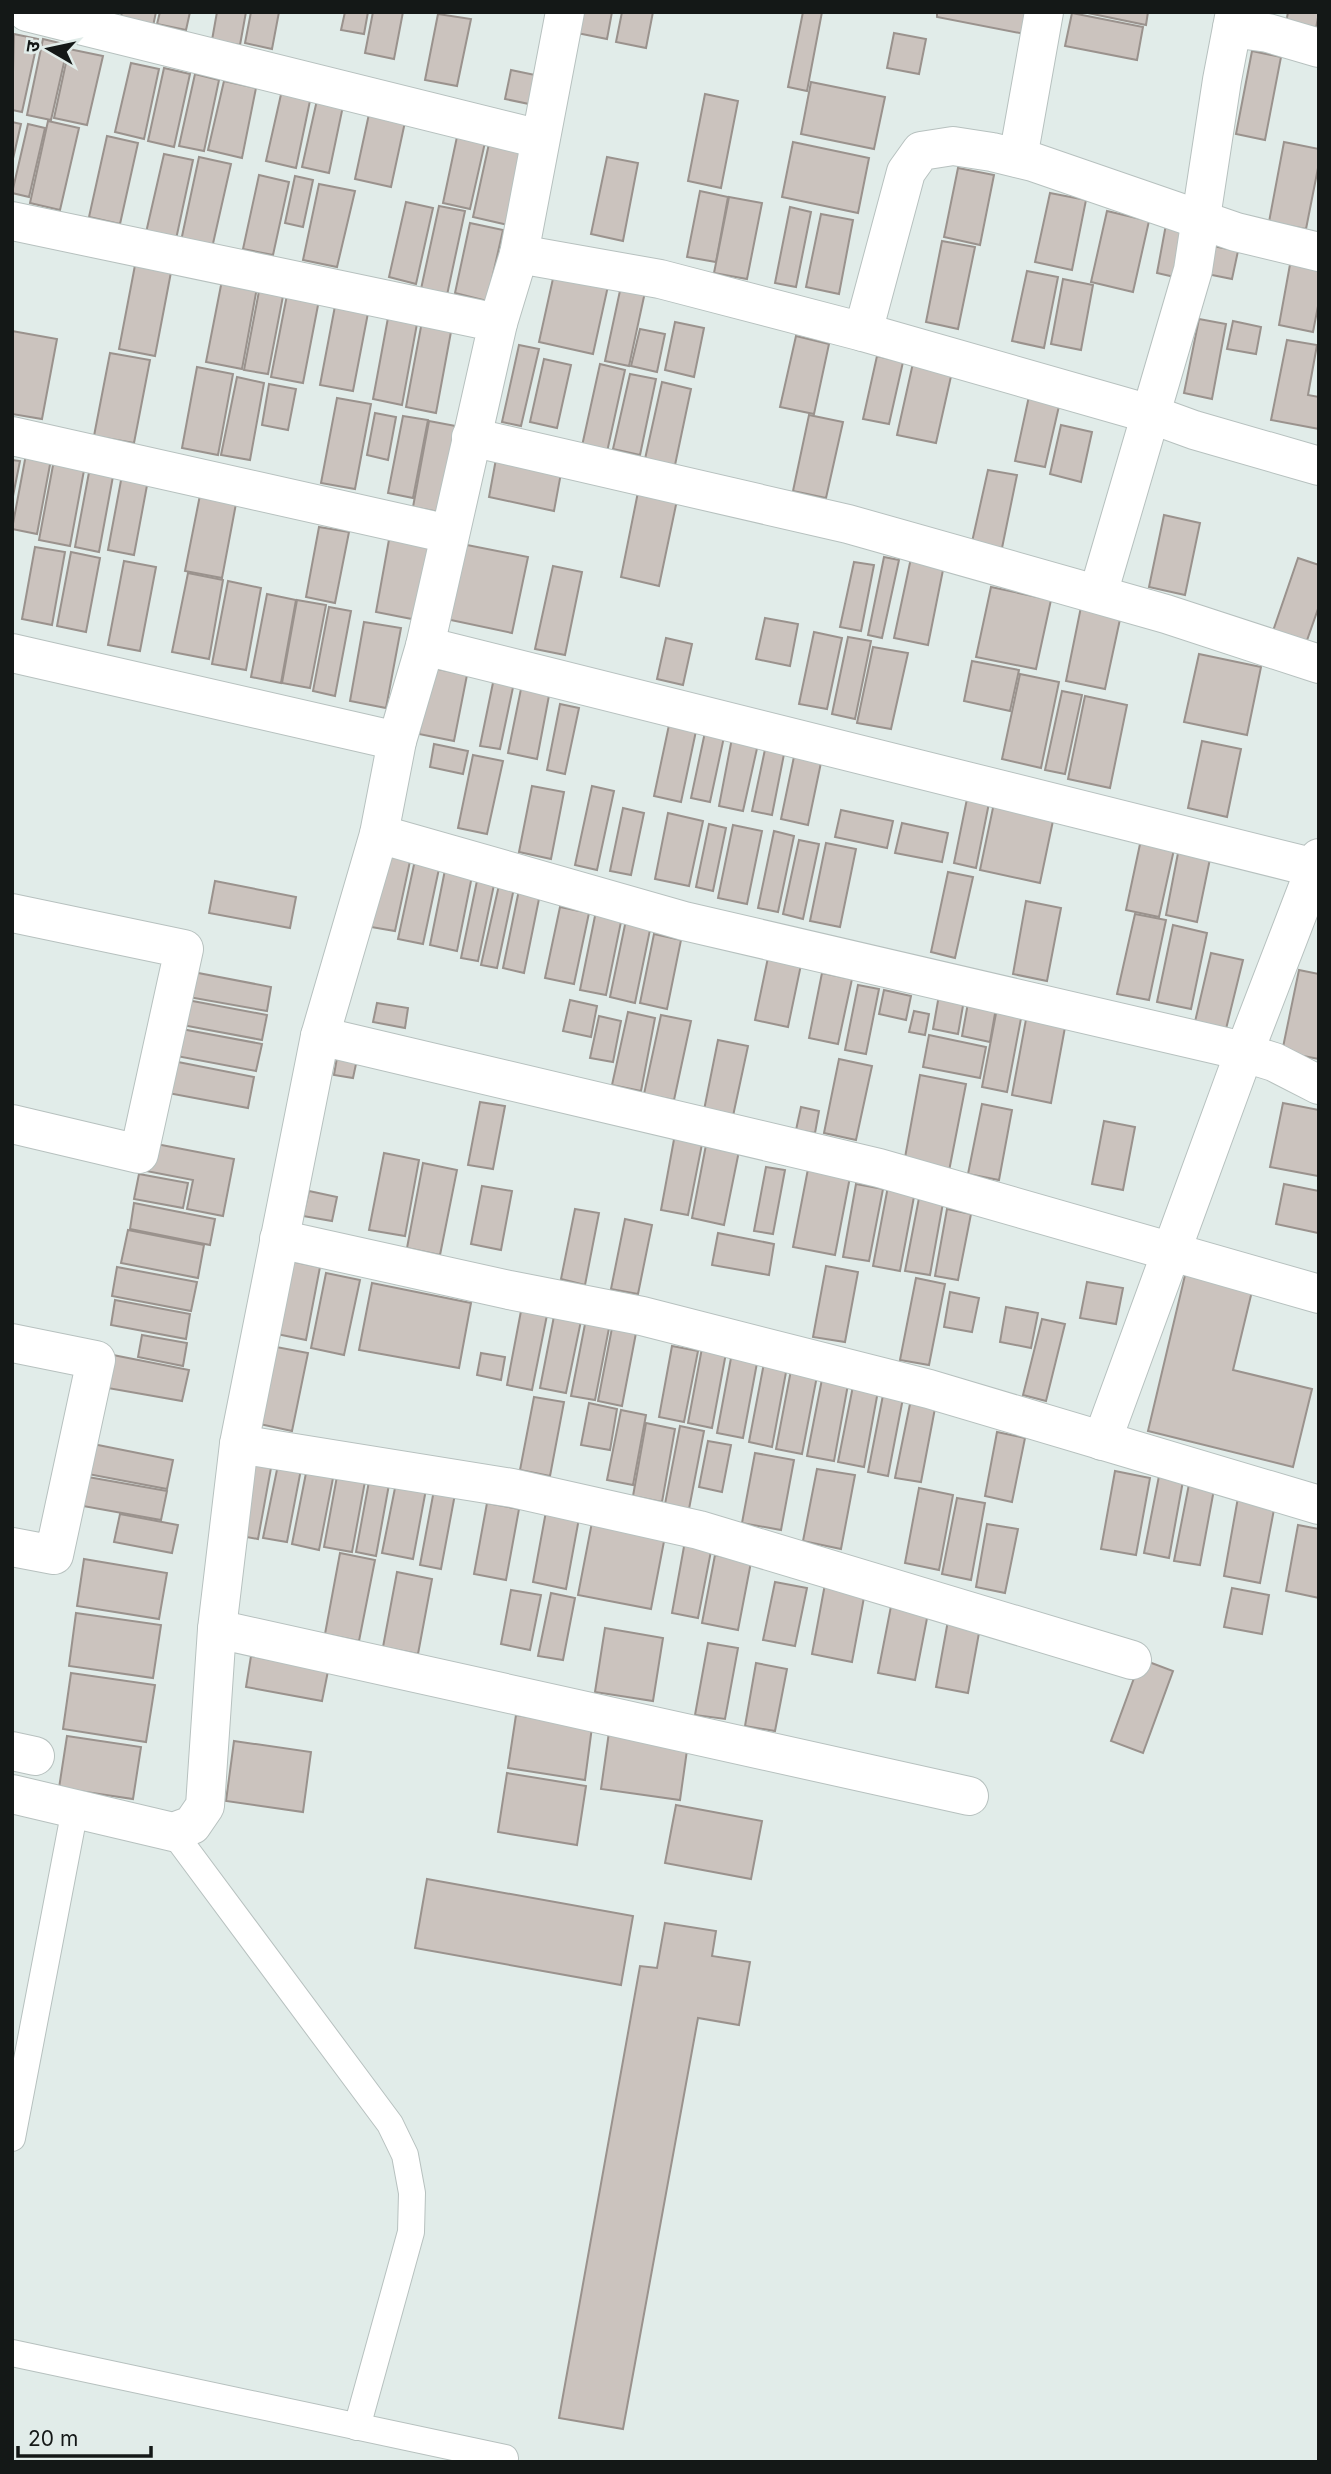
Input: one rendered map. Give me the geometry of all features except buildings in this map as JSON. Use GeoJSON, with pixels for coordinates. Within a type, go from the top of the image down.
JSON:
{"type":"FeatureCollection","features":[{"type":"Feature","properties":{"kind":"street"},"geometry":{"type":"LineString","coordinates":[[27,12],[540,139]]}},
{"type":"Feature","properties":{"kind":"street"},"geometry":{"type":"LineString","coordinates":[[12,1794],[173,1832],[192,1825],[205,1806],[217,1629],[239,1444],[279,1239],[320,1036],[379,834],[397,741],[425,646],[498,323],[519,254],[565,12]]}},
{"type":"Feature","properties":{"kind":"street"},"geometry":{"type":"LineString","coordinates":[[1018,158],[1044,12]]}},
{"type":"Feature","properties":{"kind":"street"},"geometry":{"type":"LineString","coordinates":[[1098,594],[1193,270],[1234,20],[1319,48]]}},
{"type":"Feature","properties":{"kind":"street"},"geometry":{"type":"LineString","coordinates":[[863,332],[906,172],[921,150],[953,146],[1018,158],[1236,232],[1319,252]]}},
{"type":"Feature","properties":{"kind":"street"},"geometry":{"type":"LineString","coordinates":[[12,221],[498,323]]}},
{"type":"Feature","properties":{"kind":"street"},"geometry":{"type":"LineString","coordinates":[[519,254],[660,279],[863,332],[1150,414],[1194,430],[1319,466]]}},
{"type":"Feature","properties":{"kind":"street"},"geometry":{"type":"LineString","coordinates":[[12,436],[450,534]]}},
{"type":"Feature","properties":{"kind":"street"},"geometry":{"type":"LineString","coordinates":[[471,437],[848,524],[1166,614],[1319,664]]}},
{"type":"Feature","properties":{"kind":"street"},"geometry":{"type":"LineString","coordinates":[[425,646],[1317,865],[1170,1250],[1102,1441]]}},
{"type":"Feature","properties":{"kind":"street"},"geometry":{"type":"LineString","coordinates":[[12,653],[397,741]]}},
{"type":"Feature","properties":{"kind":"street"},"geometry":{"type":"LineString","coordinates":[[379,834],[684,921],[1244,1053],[1273,1062],[1319,1085]]}},
{"type":"Feature","properties":{"kind":"street"},"geometry":{"type":"LineString","coordinates":[[12,913],[184,949],[139,1154],[12,1124]]}},
{"type":"Feature","properties":{"kind":"street"},"geometry":{"type":"LineString","coordinates":[[320,1036],[879,1168],[1319,1294]]}},
{"type":"Feature","properties":{"kind":"street"},"geometry":{"type":"LineString","coordinates":[[279,1239],[509,1290],[642,1316],[929,1389],[1319,1505]]}},
{"type":"Feature","properties":{"kind":"street"},"geometry":{"type":"LineString","coordinates":[[12,1343],[96,1360],[54,1555],[12,1546]]}},
{"type":"Feature","properties":{"kind":"street"},"geometry":{"type":"LineString","coordinates":[[239,1444],[512,1488],[699,1530],[1132,1660]]}},
{"type":"Feature","properties":{"kind":"street"},"geometry":{"type":"LineString","coordinates":[[217,1629],[969,1796]]}},
{"type":"Feature","properties":{"kind":"lane"},"geometry":{"type":"LineString","coordinates":[[12,2138],[75,1809]]}},
{"type":"Feature","properties":{"kind":"lane"},"geometry":{"type":"LineString","coordinates":[[173,1832],[390,2124],[405,2155],[412,2193],[411,2232],[357,2427]]}},
{"type":"Feature","properties":{"kind":"lane"},"geometry":{"type":"LineString","coordinates":[[12,2353],[505,2458]]}}]}
